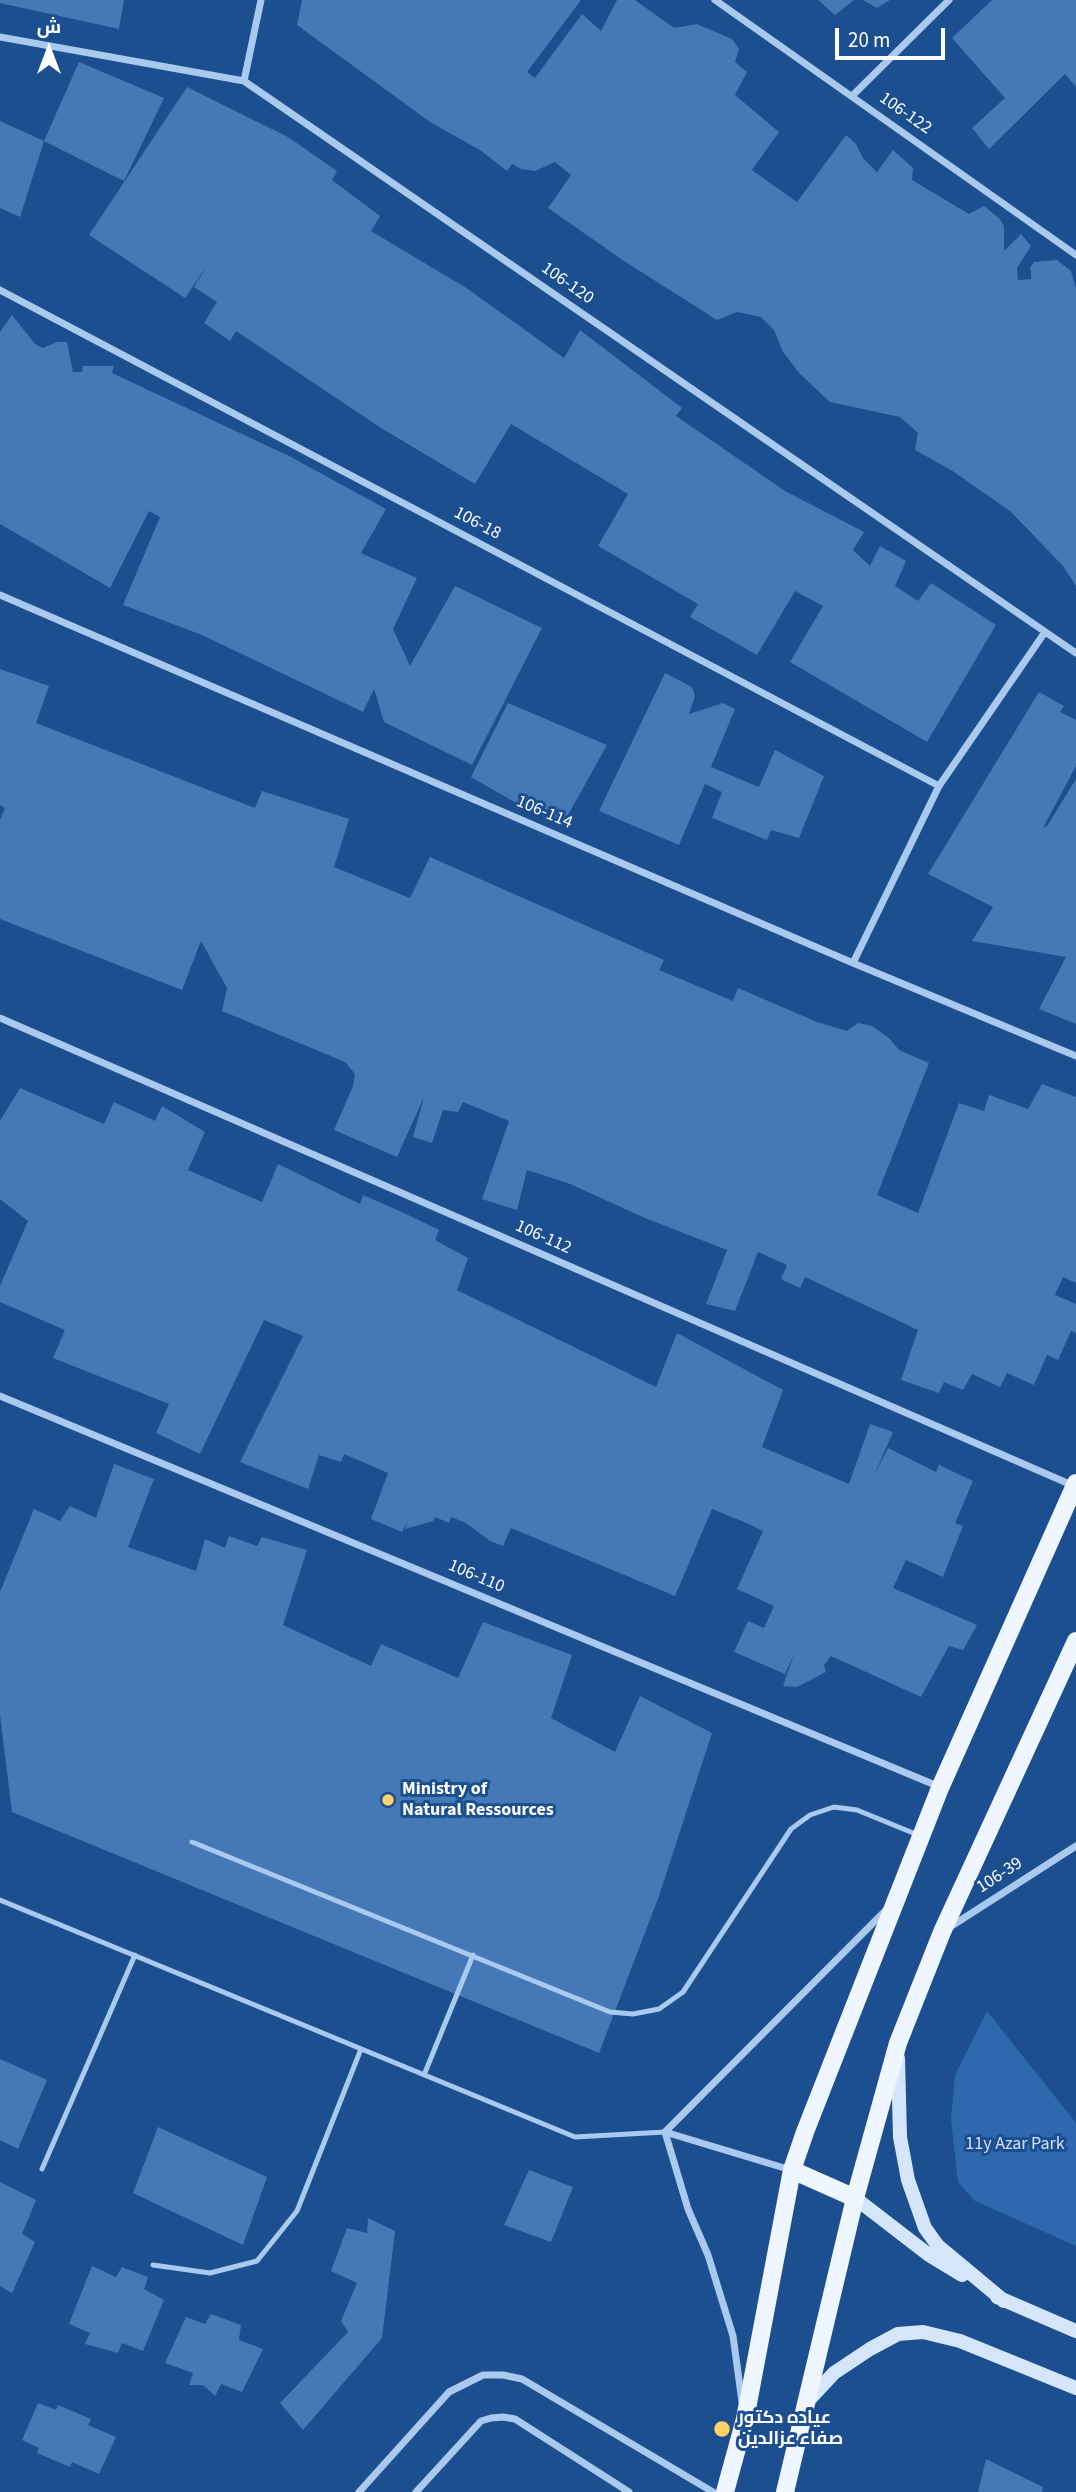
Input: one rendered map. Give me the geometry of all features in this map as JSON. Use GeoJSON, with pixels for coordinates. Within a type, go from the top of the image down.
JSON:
{"type":"FeatureCollection","features":[{"type":"Feature","properties":{"kind":"main road"},"geometry":{"type":"LineString","coordinates":[[725,2492],[745,2419],[792,2171],[940,1788],[1075,1485]]}},
{"type":"Feature","properties":{"kind":"main road"},"geometry":{"type":"LineString","coordinates":[[785,2492],[855,2198],[898,2043],[942,1932],[1076,1641]]}},
{"type":"Feature","properties":{"kind":"main road"},"geometry":{"type":"LineString","coordinates":[[898,2043],[900,2137],[908,2180],[918,2211],[925,2228],[938,2246],[1004,2301]]}},
{"type":"Feature","properties":{"kind":"main road"},"geometry":{"type":"LineString","coordinates":[[792,2171],[855,2198],[929,2255],[1004,2301],[1076,2331]]}},
{"type":"Feature","properties":{"kind":"main road"},"geometry":{"type":"LineString","coordinates":[[804,2406],[834,2373],[870,2349],[898,2334],[923,2332],[960,2341],[1076,2388]]}},
{"type":"Feature","properties":{"kind":"street"},"geometry":{"type":"LineString","coordinates":[[244,80],[261,0]]}},
{"type":"Feature","properties":{"kind":"street","name":"106-122"},"geometry":{"type":"LineString","coordinates":[[715,0],[1076,255]]}},
{"type":"Feature","properties":{"kind":"street"},"geometry":{"type":"LineString","coordinates":[[852,96],[949,0]]}},
{"type":"Feature","properties":{"kind":"street","name":"106-120"},"geometry":{"type":"LineString","coordinates":[[0,37],[244,80],[1076,653]]}},
{"type":"Feature","properties":{"kind":"street","name":"106-18"},"geometry":{"type":"LineString","coordinates":[[0,290],[939,786]]}},
{"type":"Feature","properties":{"kind":"street","name":"106-114"},"geometry":{"type":"LineString","coordinates":[[0,595],[853,963],[1076,1056]]}},
{"type":"Feature","properties":{"kind":"street"},"geometry":{"type":"LineString","coordinates":[[853,963],[939,786],[1045,632]]}},
{"type":"Feature","properties":{"kind":"street","name":"106-112"},"geometry":{"type":"LineString","coordinates":[[0,1018],[1075,1485]]}},
{"type":"Feature","properties":{"kind":"street","name":"106-110"},"geometry":{"type":"LineString","coordinates":[[0,1396],[940,1788]]}},
{"type":"Feature","properties":{"kind":"street","name":"106-39"},"geometry":{"type":"LineString","coordinates":[[942,1932],[1076,1846]]}},
{"type":"Feature","properties":{"kind":"street"},"geometry":{"type":"LineString","coordinates":[[665,2132],[895,1901]]}},
{"type":"Feature","properties":{"kind":"street"},"geometry":{"type":"LineString","coordinates":[[665,2132],[792,2171]]}},
{"type":"Feature","properties":{"kind":"street"},"geometry":{"type":"LineString","coordinates":[[665,2132],[688,2209],[708,2255],[733,2336],[745,2419]]}},
{"type":"Feature","properties":{"kind":"street"},"geometry":{"type":"LineString","coordinates":[[359,2492],[449,2392],[484,2375],[503,2375],[522,2379],[713,2492]]}},
{"type":"Feature","properties":{"kind":"street"},"geometry":{"type":"LineString","coordinates":[[416,2492],[481,2421],[503,2417],[515,2419],[629,2492]]}},
{"type":"Feature","properties":{"kind":"lane"},"geometry":{"type":"LineString","coordinates":[[191,1842],[610,2012],[634,2014],[659,2010],[683,1992],[791,1829],[810,1815],[834,1807],[857,1810],[921,1837]]}},
{"type":"Feature","properties":{"kind":"lane"},"geometry":{"type":"LineString","coordinates":[[0,1900],[575,2137],[665,2132]]}},
{"type":"Feature","properties":{"kind":"lane"},"geometry":{"type":"LineString","coordinates":[[42,2169],[135,1955]]}},
{"type":"Feature","properties":{"kind":"lane"},"geometry":{"type":"LineString","coordinates":[[424,2075],[473,1955]]}},
{"type":"Feature","properties":{"kind":"lane"},"geometry":{"type":"LineString","coordinates":[[153,2265],[211,2273],[257,2262],[297,2211],[361,2049]]}},
{"type":"Feature","properties":{"kind":"green space","name":"11y Azar Park"},"geometry":{"type":"Polygon","coordinates":[[[987,2011],[1076,2123],[1076,2246],[975,2201],[958,2182],[951,2119],[955,2075],[987,2011]]]}},
{"type":"Feature","properties":{"kind":"building"},"geometry":{"type":"Polygon","coordinates":[[[0,0],[124,0],[119,29],[0,3],[0,0]]]}},
{"type":"Feature","properties":{"kind":"building"},"geometry":{"type":"Polygon","coordinates":[[[302,0],[581,0],[527,72],[535,78],[582,14],[601,31],[617,0],[635,0],[674,28],[697,24],[732,39],[739,49],[735,62],[747,72],[735,95],[779,132],[752,170],[797,202],[846,135],[877,172],[893,150],[913,168],[912,180],[969,214],[984,206],[1000,219],[1004,226],[1004,251],[1021,234],[1031,246],[1017,268],[1018,280],[1031,279],[1029,269],[1034,262],[1057,260],[1071,271],[1076,289],[1076,586],[1063,566],[1010,511],[951,470],[915,450],[918,433],[900,417],[830,402],[800,374],[783,352],[774,330],[761,317],[737,312],[717,320],[624,261],[548,208],[571,175],[555,162],[535,171],[521,169],[512,164],[507,171],[480,150],[430,122],[297,25],[302,0]]]}},
{"type":"Feature","properties":{"kind":"building"},"geometry":{"type":"Polygon","coordinates":[[[818,0],[854,0],[835,15],[818,0]]]}},
{"type":"Feature","properties":{"kind":"building"},"geometry":{"type":"Polygon","coordinates":[[[863,0],[890,0],[877,8],[863,0]]]}},
{"type":"Feature","properties":{"kind":"building"},"geometry":{"type":"Polygon","coordinates":[[[992,0],[1076,0],[1076,87],[1065,74],[989,149],[972,128],[1005,98],[952,38],[992,0]]]}},
{"type":"Feature","properties":{"kind":"building"},"geometry":{"type":"Polygon","coordinates":[[[79,62],[164,98],[124,181],[44,141],[79,62]]]}},
{"type":"Feature","properties":{"kind":"building"},"geometry":{"type":"Polygon","coordinates":[[[187,87],[288,137],[337,171],[332,180],[380,216],[371,231],[468,289],[564,358],[580,330],[682,408],[676,416],[785,491],[864,532],[853,550],[870,566],[880,546],[906,561],[895,586],[918,601],[931,583],[996,625],[927,742],[790,662],[823,606],[795,591],[757,655],[690,617],[698,604],[598,546],[628,494],[511,424],[475,484],[381,428],[236,331],[230,341],[204,323],[217,302],[194,287],[208,264],[185,298],[89,235],[187,87]]]}},
{"type":"Feature","properties":{"kind":"building"},"geometry":{"type":"Polygon","coordinates":[[[0,121],[44,141],[20,217],[0,208],[0,121]]]}},
{"type":"Feature","properties":{"kind":"building"},"geometry":{"type":"Polygon","coordinates":[[[12,315],[35,344],[43,348],[57,342],[67,342],[73,372],[82,372],[83,366],[114,366],[112,373],[291,457],[386,509],[361,553],[417,578],[393,629],[410,666],[455,586],[542,628],[472,765],[384,722],[374,689],[363,712],[202,635],[123,605],[160,517],[149,511],[110,588],[0,524],[0,332],[12,315]]]}},
{"type":"Feature","properties":{"kind":"building"},"geometry":{"type":"Polygon","coordinates":[[[0,669],[49,686],[36,723],[255,808],[262,791],[349,819],[334,867],[410,898],[430,857],[664,960],[659,970],[733,1001],[738,988],[817,1022],[847,1031],[858,1023],[872,1026],[889,1038],[899,1050],[929,1063],[877,1195],[918,1213],[959,1103],[984,1111],[989,1095],[1028,1109],[1042,1084],[1076,1097],[1076,1283],[1063,1277],[1055,1295],[1076,1304],[1076,1333],[1071,1331],[1058,1360],[1047,1355],[1034,1385],[1007,1373],[1000,1387],[972,1374],[963,1390],[944,1382],[939,1393],[901,1380],[918,1330],[805,1277],[800,1288],[781,1279],[787,1265],[758,1252],[735,1311],[706,1304],[727,1250],[645,1218],[570,1184],[527,1170],[517,1210],[482,1199],[509,1121],[463,1102],[458,1112],[443,1110],[432,1143],[413,1137],[424,1097],[397,1157],[334,1130],[353,1086],[355,1074],[345,1062],[222,1011],[227,988],[201,941],[182,990],[0,919],[0,820],[5,808],[0,805],[0,669]]]}},
{"type":"Feature","properties":{"kind":"building"},"geometry":{"type":"Polygon","coordinates":[[[665,673],[692,687],[695,696],[689,714],[723,703],[735,709],[711,767],[759,787],[775,750],[824,776],[799,838],[771,830],[767,840],[712,818],[722,792],[705,784],[679,845],[599,811],[665,673]]]}},
{"type":"Feature","properties":{"kind":"building"},"geometry":{"type":"Polygon","coordinates":[[[1039,692],[1064,706],[1060,712],[1076,720],[1076,766],[1043,828],[1047,826],[1076,779],[1076,1024],[1039,1009],[1066,957],[972,941],[993,907],[928,874],[1039,692]]]}},
{"type":"Feature","properties":{"kind":"building"},"geometry":{"type":"Polygon","coordinates":[[[508,703],[607,745],[563,824],[530,811],[471,777],[508,703]]]}},
{"type":"Feature","properties":{"kind":"building"},"geometry":{"type":"Polygon","coordinates":[[[20,1088],[104,1124],[114,1102],[155,1121],[162,1106],[205,1132],[188,1170],[262,1202],[278,1164],[360,1204],[363,1195],[402,1212],[439,1230],[435,1240],[468,1258],[457,1290],[656,1387],[677,1333],[783,1390],[762,1447],[849,1484],[870,1424],[893,1432],[873,1478],[888,1448],[936,1472],[939,1465],[973,1481],[955,1523],[963,1526],[943,1577],[906,1560],[893,1588],[977,1625],[963,1650],[949,1646],[921,1697],[831,1656],[824,1665],[826,1672],[797,1687],[783,1686],[794,1654],[785,1674],[734,1652],[748,1621],[764,1628],[774,1606],[737,1589],[763,1531],[751,1525],[712,1509],[675,1596],[511,1528],[503,1546],[451,1517],[449,1523],[435,1517],[433,1521],[405,1529],[409,1520],[402,1532],[371,1519],[388,1473],[344,1454],[341,1462],[319,1455],[308,1489],[240,1462],[303,1336],[264,1320],[200,1454],[156,1433],[169,1404],[53,1358],[65,1330],[0,1302],[0,1286],[28,1221],[0,1199],[0,1121],[20,1088]]]}},
{"type":"Feature","properties":{"kind":"building"},"geometry":{"type":"Polygon","coordinates":[[[114,1464],[154,1479],[128,1547],[196,1571],[205,1539],[225,1548],[229,1536],[257,1546],[262,1537],[307,1550],[283,1625],[371,1666],[381,1644],[458,1678],[483,1622],[572,1655],[551,1718],[615,1752],[640,1696],[712,1733],[659,1896],[599,2053],[12,1812],[0,1715],[0,1592],[34,1509],[60,1521],[70,1506],[96,1518],[114,1464]]]}},
{"type":"Feature","properties":{"kind":"building"},"geometry":{"type":"Polygon","coordinates":[[[0,2059],[47,2080],[18,2149],[0,2140],[0,2059]]]}},
{"type":"Feature","properties":{"kind":"building"},"geometry":{"type":"Polygon","coordinates":[[[158,2127],[267,2177],[243,2245],[133,2193],[158,2127]]]}},
{"type":"Feature","properties":{"kind":"building"},"geometry":{"type":"Polygon","coordinates":[[[529,2170],[573,2187],[551,2242],[504,2225],[529,2170]]]}},
{"type":"Feature","properties":{"kind":"building"},"geometry":{"type":"Polygon","coordinates":[[[0,2182],[36,2200],[22,2234],[35,2242],[12,2293],[0,2286],[0,2182]]]}},
{"type":"Feature","properties":{"kind":"building"},"geometry":{"type":"Polygon","coordinates":[[[368,2218],[395,2231],[382,2338],[303,2430],[280,2403],[348,2332],[341,2321],[357,2283],[331,2271],[347,2228],[367,2233],[368,2218]]]}},
{"type":"Feature","properties":{"kind":"building"},"geometry":{"type":"Polygon","coordinates":[[[92,2266],[116,2277],[122,2267],[148,2277],[144,2289],[164,2300],[143,2351],[122,2343],[118,2353],[85,2344],[90,2333],[69,2324],[92,2266]]]}},
{"type":"Feature","properties":{"kind":"building"},"geometry":{"type":"Polygon","coordinates":[[[211,2314],[241,2325],[239,2340],[263,2349],[242,2392],[221,2384],[215,2396],[203,2385],[189,2385],[193,2373],[165,2363],[186,2317],[205,2324],[211,2314]]]}},
{"type":"Feature","properties":{"kind":"building"},"geometry":{"type":"Polygon","coordinates":[[[38,2403],[56,2410],[58,2405],[91,2419],[88,2425],[116,2437],[99,2474],[72,2462],[70,2467],[37,2453],[39,2448],[22,2440],[38,2403]]]}},
{"type":"Feature","properties":{"kind":"building"},"geometry":{"type":"Polygon","coordinates":[[[986,2459],[1043,2487],[1042,2492],[978,2492],[986,2459]]]}},
{"type":"Feature","properties":{"kind":"place","name":"Ministry of Natural Ressources"},"geometry":{"type":"Point","coordinates":[388,1800]}},
{"type":"Feature","properties":{"kind":"place","name":"عياده دكتور صفاء عزالدين"},"geometry":{"type":"Point","coordinates":[722,2429]}}]}
